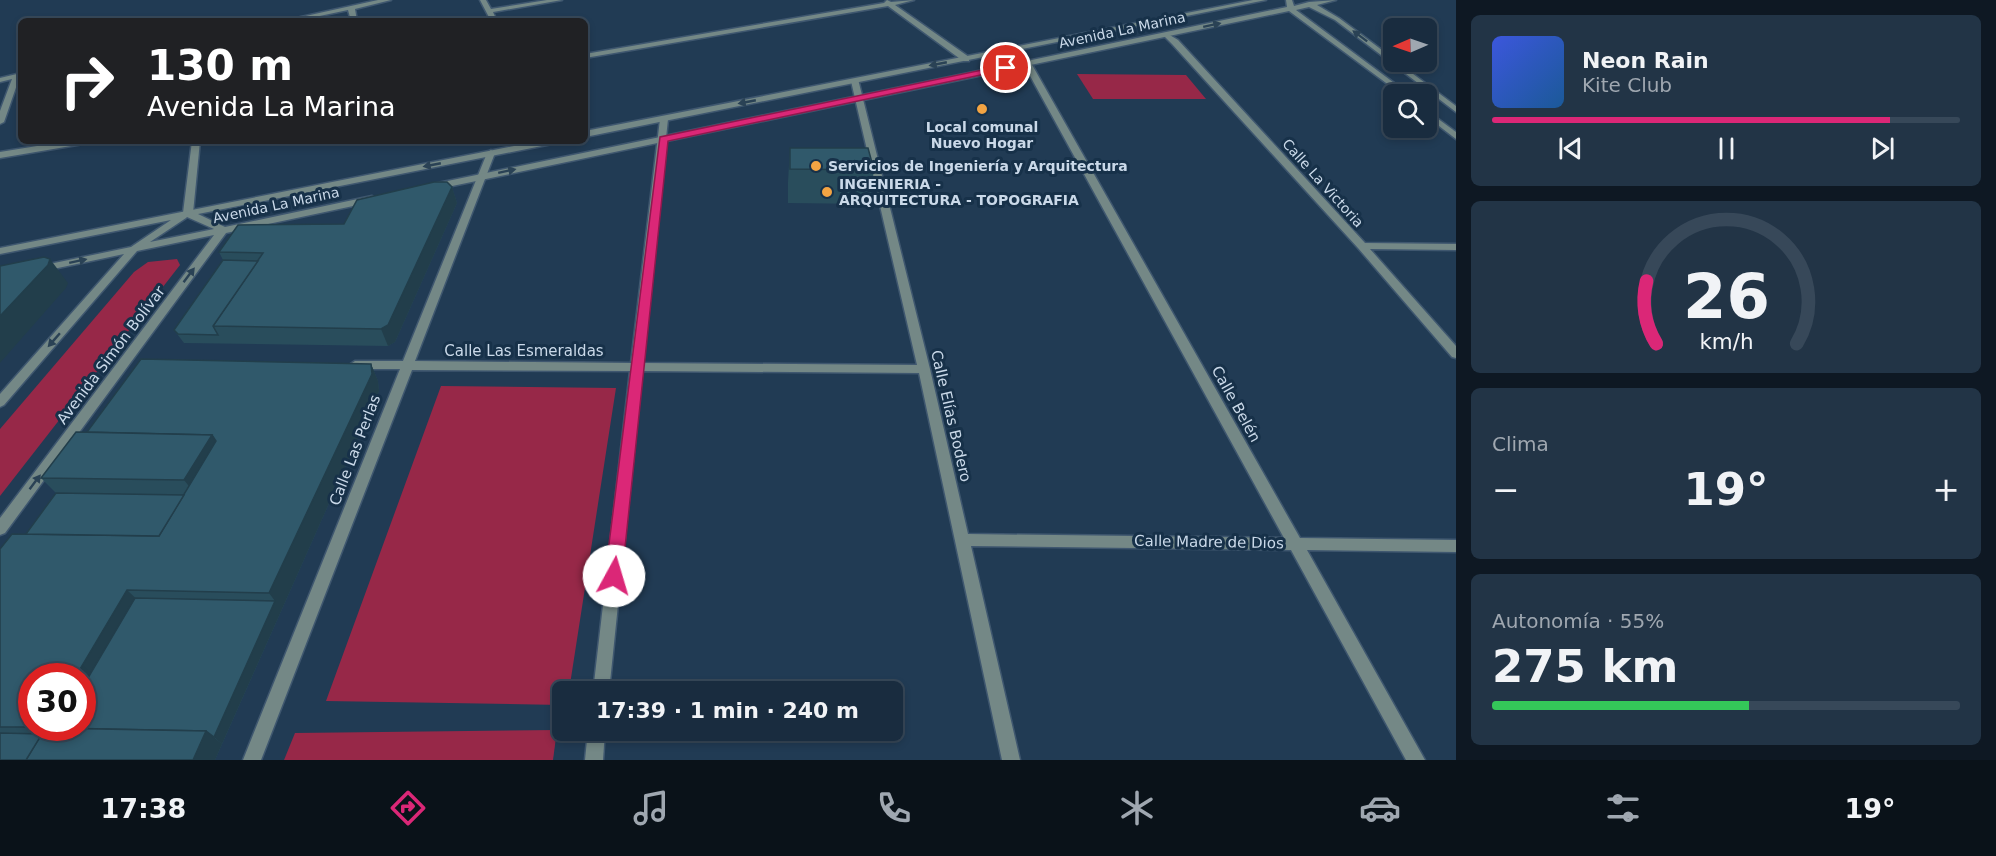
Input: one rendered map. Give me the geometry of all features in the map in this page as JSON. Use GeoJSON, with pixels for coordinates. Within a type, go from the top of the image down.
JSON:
{"type":"FeatureCollection","features":[{"type":"Feature","properties":{"kind":"street"},"geometry":{"type":"LineString","coordinates":[[301,18],[351,8],[361,3],[388,0]]}},
{"type":"Feature","properties":{"kind":"street"},"geometry":{"type":"LineString","coordinates":[[483,0],[492,18]]}},
{"type":"Feature","properties":{"kind":"street"},"geometry":{"type":"LineString","coordinates":[[489,11],[560,0]]}},
{"type":"Feature","properties":{"kind":"street"},"geometry":{"type":"LineString","coordinates":[[588,55],[887,2],[911,0]]}},
{"type":"Feature","properties":{"kind":"street","name":"Avenida La Marina"},"geometry":{"type":"LineString","coordinates":[[588,133],[1263,0]]}},
{"type":"Feature","properties":{"kind":"street"},"geometry":{"type":"LineString","coordinates":[[1299,0],[1337,19],[1456,110]]}},
{"type":"Feature","properties":{"kind":"street","name":"Avenida La Marina"},"geometry":{"type":"LineString","coordinates":[[422,189],[1166,34],[1290,4],[1310,5],[1333,0]]}},
{"type":"Feature","properties":{"kind":"street"},"geometry":{"type":"LineString","coordinates":[[887,2],[966,59]]}},
{"type":"Feature","properties":{"kind":"street"},"geometry":{"type":"LineString","coordinates":[[1290,4],[1392,84]]}},
{"type":"Feature","properties":{"kind":"street"},"geometry":{"type":"LineString","coordinates":[[351,8],[353,18]]}},
{"type":"Feature","properties":{"kind":"street","name":"Calle La Victoria"},"geometry":{"type":"LineString","coordinates":[[1166,34],[1362,246],[1456,354]]}},
{"type":"Feature","properties":{"kind":"street","name":"Calle Belén"},"geometry":{"type":"LineString","coordinates":[[1027,63],[1416,760]]}},
{"type":"Feature","properties":{"kind":"street"},"geometry":{"type":"LineString","coordinates":[[0,80],[18,76]]}},
{"type":"Feature","properties":{"kind":"street"},"geometry":{"type":"LineString","coordinates":[[0,122],[18,78]]}},
{"type":"Feature","properties":{"kind":"street","name":"Calle Elías Bodero"},"geometry":{"type":"LineString","coordinates":[[855,81],[861,98],[924,369],[1011,760]]}},
{"type":"Feature","properties":{"kind":"street"},"geometry":{"type":"LineString","coordinates":[[602,681],[664,119]]}},
{"type":"Feature","properties":{"kind":"street"},"geometry":{"type":"LineString","coordinates":[[1437,121],[1456,136]]}},
{"type":"Feature","properties":{"kind":"street"},"geometry":{"type":"LineString","coordinates":[[0,155],[65,144]]}},
{"type":"Feature","properties":{"kind":"street"},"geometry":{"type":"LineString","coordinates":[[0,402],[134,249],[188,213],[196,144]]}},
{"type":"Feature","properties":{"kind":"street","name":"Avenida La Marina"},"geometry":{"type":"LineString","coordinates":[[0,251],[537,144]]}},
{"type":"Feature","properties":{"kind":"street","name":"Calle Las Perlas"},"geometry":{"type":"LineString","coordinates":[[252,760],[491,153]]}},
{"type":"Feature","properties":{"kind":"street","name":"Avenida La Marina"},"geometry":{"type":"LineString","coordinates":[[22,272],[387,196]]}},
{"type":"Feature","properties":{"kind":"street"},"geometry":{"type":"LineString","coordinates":[[188,213],[223,230]]}},
{"type":"Feature","properties":{"kind":"street","name":"Avenida Simón Bolívar"},"geometry":{"type":"LineString","coordinates":[[0,529],[129,364],[223,230]]}},
{"type":"Feature","properties":{"kind":"street"},"geometry":{"type":"LineString","coordinates":[[1362,246],[1456,247]]}},
{"type":"Feature","properties":{"kind":"street","name":"Calle Las Esmeraldas"},"geometry":{"type":"LineString","coordinates":[[347,365],[924,369]]}},
{"type":"Feature","properties":{"kind":"street","name":"Calle Madre de Dios"},"geometry":{"type":"LineString","coordinates":[[962,540],[1456,546]]}},
{"type":"Feature","properties":{"kind":"street"},"geometry":{"type":"LineString","coordinates":[[594,760],[596,741]]}},
{"type":"Feature","properties":{"kind":"shaded area"},"geometry":{"type":"Polygon","coordinates":[[[1077,74],[1186,75],[1206,99],[1093,99],[1077,74]]]}},
{"type":"Feature","properties":{"kind":"shaded area"},"geometry":{"type":"Polygon","coordinates":[[[177,259],[180,265],[0,496],[0,429],[134,272],[148,262],[177,259]]]}},
{"type":"Feature","properties":{"kind":"shaded area"},"geometry":{"type":"Polygon","coordinates":[[[441,386],[616,388],[571,681],[552,681],[552,705],[326,701],[441,386]]]}},
{"type":"Feature","properties":{"kind":"shaded area"},"geometry":{"type":"Polygon","coordinates":[[[552,730],[552,741],[556,741],[553,760],[284,760],[295,733],[552,730]]]}},
{"type":"Feature","properties":{"kind":"building"},"geometry":{"type":"Polygon","coordinates":[[[790,148],[868,148],[874,170],[790,169],[790,148]]]}},
{"type":"Feature","properties":{"kind":"building"},"geometry":{"type":"Polygon","coordinates":[[[434,182],[447,182],[452,187],[388,325],[381,329],[213,326],[263,253],[219,252],[238,225],[344,224],[357,200],[434,182]]]}},
{"type":"Feature","properties":{"kind":"building"},"geometry":{"type":"Polygon","coordinates":[[[44,257],[50,259],[48,265],[0,316],[0,266],[44,257]]]}},
{"type":"Feature","properties":{"kind":"building"},"geometry":{"type":"Polygon","coordinates":[[[223,260],[258,261],[213,326],[218,335],[178,334],[174,330],[223,260]]]}},
{"type":"Feature","properties":{"kind":"building"},"geometry":{"type":"Polygon","coordinates":[[[141,359],[371,364],[372,374],[269,593],[127,590],[84,663],[18,663],[18,727],[0,727],[0,549],[12,534],[159,536],[216,441],[212,435],[87,432],[141,359]]]}},
{"type":"Feature","properties":{"kind":"building"},"geometry":{"type":"Polygon","coordinates":[[[76,432],[212,435],[184,480],[41,478],[76,432]]]}},
{"type":"Feature","properties":{"kind":"building"},"geometry":{"type":"Polygon","coordinates":[[[56,493],[184,495],[159,536],[26,534],[56,493]]]}},
{"type":"Feature","properties":{"kind":"building"},"geometry":{"type":"Polygon","coordinates":[[[135,598],[275,601],[214,737],[206,731],[96,729],[96,664],[135,598]]]}},
{"type":"Feature","properties":{"kind":"building"},"geometry":{"type":"Polygon","coordinates":[[[96,729],[206,731],[193,760],[26,760],[37,741],[96,741],[96,729]]]}},
{"type":"Feature","properties":{"kind":"building"},"geometry":{"type":"Polygon","coordinates":[[[0,733],[18,733],[18,741],[38,741],[26,760],[0,760],[0,733]]]}},
{"type":"Feature","properties":{"kind":"place","name":"Local comunal Nuevo Hogar"},"geometry":{"type":"Point","coordinates":[982,109]}},
{"type":"Feature","properties":{"kind":"place","name":"Servicios de Ingeniería y Arquitectura"},"geometry":{"type":"Point","coordinates":[816,166]}},
{"type":"Feature","properties":{"kind":"place","name":"INGENIERIA - ARQUITECTURA - TOPOGRAFIA"},"geometry":{"type":"Point","coordinates":[827,192]}},
{"type":"Feature","properties":{"kind":"route"},"geometry":{"type":"LineString","coordinates":[[614,576],[663,139],[1006,68]]}}]}
